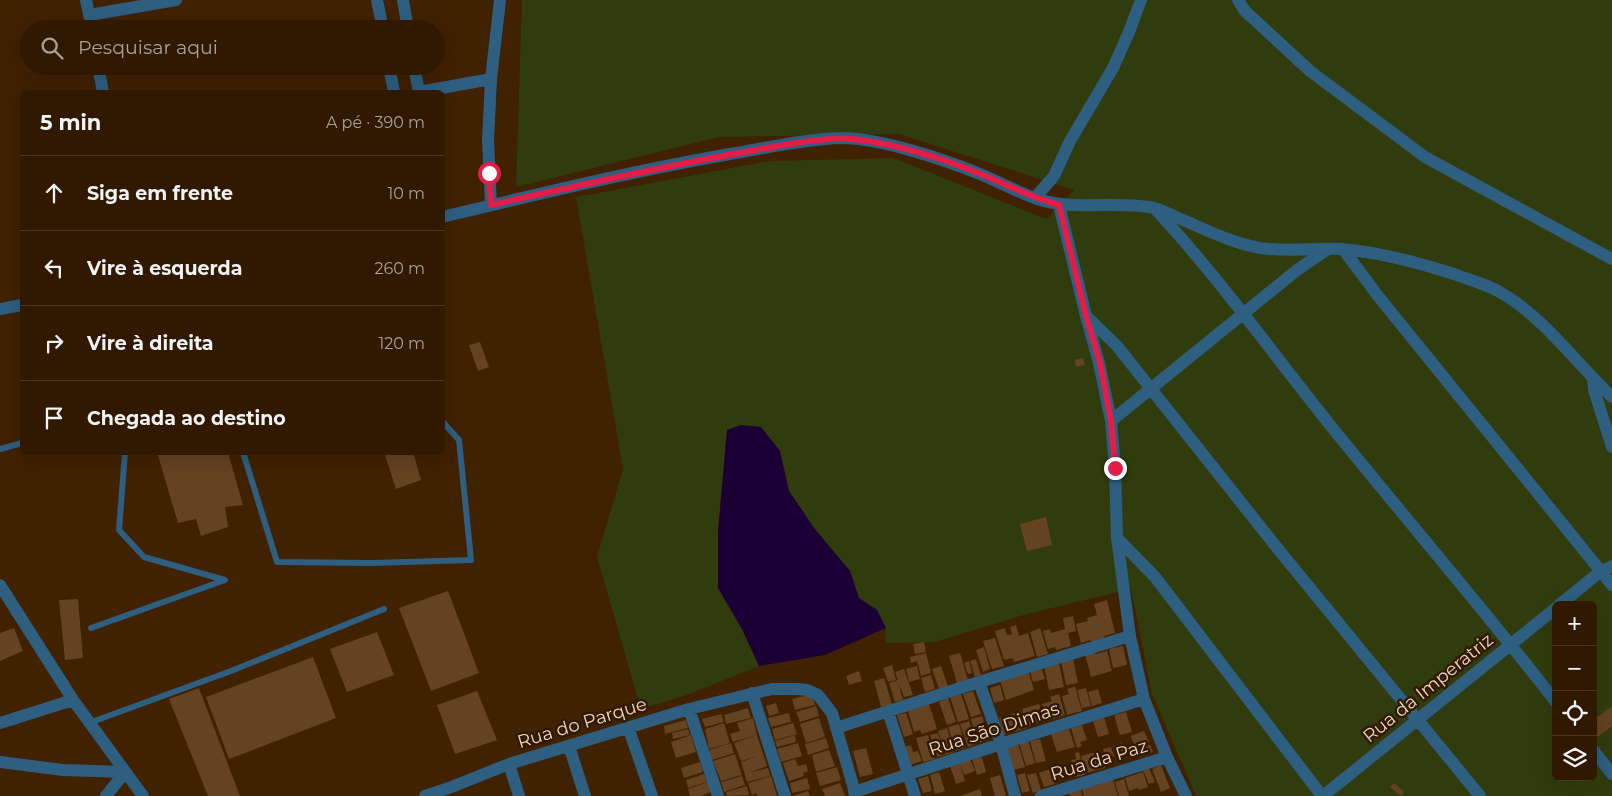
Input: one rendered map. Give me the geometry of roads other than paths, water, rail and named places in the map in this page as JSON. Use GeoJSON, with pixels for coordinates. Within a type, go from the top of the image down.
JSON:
{"type":"FeatureCollection","features":[{"type":"Feature","properties":{"kind":"street"},"geometry":{"type":"LineString","coordinates":[[86,0],[90,20]]}},
{"type":"Feature","properties":{"kind":"street"},"geometry":{"type":"LineString","coordinates":[[89,15],[176,0]]}},
{"type":"Feature","properties":{"kind":"street"},"geometry":{"type":"LineString","coordinates":[[377,0],[380,20]]}},
{"type":"Feature","properties":{"kind":"street"},"geometry":{"type":"LineString","coordinates":[[404,0],[407,20]]}},
{"type":"Feature","properties":{"kind":"street"},"geometry":{"type":"LineString","coordinates":[[491,205],[488,140],[491,79],[500,0]]}},
{"type":"Feature","properties":{"kind":"street"},"geometry":{"type":"LineString","coordinates":[[1036,198],[1054,176],[1070,141],[1113,68],[1141,0]]}},
{"type":"Feature","properties":{"kind":"street"},"geometry":{"type":"LineString","coordinates":[[1238,0],[1245,11],[1310,71],[1425,157],[1612,259]]}},
{"type":"Feature","properties":{"kind":"street"},"geometry":{"type":"LineString","coordinates":[[100,75],[103,90]]}},
{"type":"Feature","properties":{"kind":"street"},"geometry":{"type":"LineString","coordinates":[[391,75],[394,90]]}},
{"type":"Feature","properties":{"kind":"street"},"geometry":{"type":"LineString","coordinates":[[416,75],[419,90]]}},
{"type":"Feature","properties":{"kind":"street"},"geometry":{"type":"LineString","coordinates":[[430,90],[491,79]]}},
{"type":"Feature","properties":{"kind":"street"},"geometry":{"type":"LineString","coordinates":[[445,216],[692,161],[793,143],[840,138],[882,144],[927,156],[978,173],[1036,198],[1059,205],[1089,207],[1121,204],[1152,207],[1234,242],[1260,248],[1282,250],[1343,249],[1373,253],[1421,264],[1496,289],[1519,304],[1542,324],[1612,397]]}},
{"type":"Feature","properties":{"kind":"street"},"geometry":{"type":"LineString","coordinates":[[1059,205],[1086,316],[1100,363],[1111,421],[1115,468],[1117,538],[1130,636],[1144,699],[1167,757],[1186,796]]}},
{"type":"Feature","properties":{"kind":"street"},"geometry":{"type":"LineString","coordinates":[[1152,207],[1183,240],[1244,314],[1338,435],[1552,697]]}},
{"type":"Feature","properties":{"kind":"street"},"geometry":{"type":"LineString","coordinates":[[1111,421],[1296,270],[1328,249]]}},
{"type":"Feature","properties":{"kind":"street"},"geometry":{"type":"LineString","coordinates":[[1343,249],[1378,296],[1606,569],[1612,585]]}},
{"type":"Feature","properties":{"kind":"street"},"geometry":{"type":"LineString","coordinates":[[0,309],[20,305]]}},
{"type":"Feature","properties":{"kind":"street"},"geometry":{"type":"LineString","coordinates":[[1086,316],[1117,346],[1278,549],[1480,796]]}},
{"type":"Feature","properties":{"kind":"street"},"geometry":{"type":"LineString","coordinates":[[1593,379],[1594,390],[1612,447]]}},
{"type":"Feature","properties":{"kind":"street"},"geometry":{"type":"LineString","coordinates":[[1117,538],[1155,577],[1323,796]]}},
{"type":"Feature","properties":{"kind":"street"},"geometry":{"type":"LineString","coordinates":[[1564,601],[1606,569]]}},
{"type":"Feature","properties":{"kind":"street"},"geometry":{"type":"LineString","coordinates":[[0,585],[73,700],[142,796]]}},
{"type":"Feature","properties":{"kind":"street","name":"Rua da Imperatriz"},"geometry":{"type":"LineString","coordinates":[[1323,796],[1552,611]]}},
{"type":"Feature","properties":{"kind":"street"},"geometry":{"type":"LineString","coordinates":[[836,728],[1130,636]]}},
{"type":"Feature","properties":{"kind":"street"},"geometry":{"type":"LineString","coordinates":[[979,682],[1015,796]]}},
{"type":"Feature","properties":{"kind":"street","name":"Rua do Parque"},"geometry":{"type":"LineString","coordinates":[[425,796],[451,792],[509,764],[628,726],[688,709],[772,689],[808,690],[818,695],[825,703],[832,713],[855,794]]}},
{"type":"Feature","properties":{"kind":"street"},"geometry":{"type":"LineString","coordinates":[[752,693],[785,796]]}},
{"type":"Feature","properties":{"kind":"street","name":"Rua São Dimas"},"geometry":{"type":"LineString","coordinates":[[855,794],[1000,744],[1144,699]]}},
{"type":"Feature","properties":{"kind":"street"},"geometry":{"type":"LineString","coordinates":[[0,723],[73,700]]}},
{"type":"Feature","properties":{"kind":"street"},"geometry":{"type":"LineString","coordinates":[[688,709],[718,796]]}},
{"type":"Feature","properties":{"kind":"street"},"geometry":{"type":"LineString","coordinates":[[888,711],[915,796]]}},
{"type":"Feature","properties":{"kind":"street"},"geometry":{"type":"LineString","coordinates":[[628,726],[652,796]]}},
{"type":"Feature","properties":{"kind":"street"},"geometry":{"type":"LineString","coordinates":[[569,746],[585,796]]}},
{"type":"Feature","properties":{"kind":"street"},"geometry":{"type":"LineString","coordinates":[[1597,755],[1612,774]]}},
{"type":"Feature","properties":{"kind":"street","name":"Rua da Paz"},"geometry":{"type":"LineString","coordinates":[[1041,796],[1167,757]]}},
{"type":"Feature","properties":{"kind":"street"},"geometry":{"type":"LineString","coordinates":[[0,762],[63,770],[125,772]]}},
{"type":"Feature","properties":{"kind":"street"},"geometry":{"type":"LineString","coordinates":[[509,764],[519,796]]}},
{"type":"Feature","properties":{"kind":"street"},"geometry":{"type":"LineString","coordinates":[[106,796],[125,772]]}},
{"type":"Feature","properties":{"kind":"lane"},"geometry":{"type":"LineString","coordinates":[[244,455],[277,562],[373,563],[471,560],[458,440],[445,425]]}},
{"type":"Feature","properties":{"kind":"lane"},"geometry":{"type":"LineString","coordinates":[[0,449],[20,444]]}},
{"type":"Feature","properties":{"kind":"lane"},"geometry":{"type":"LineString","coordinates":[[91,628],[225,580],[144,557],[118,530],[125,455]]}},
{"type":"Feature","properties":{"kind":"lane"},"geometry":{"type":"LineString","coordinates":[[89,723],[231,671],[384,609]]}}]}
